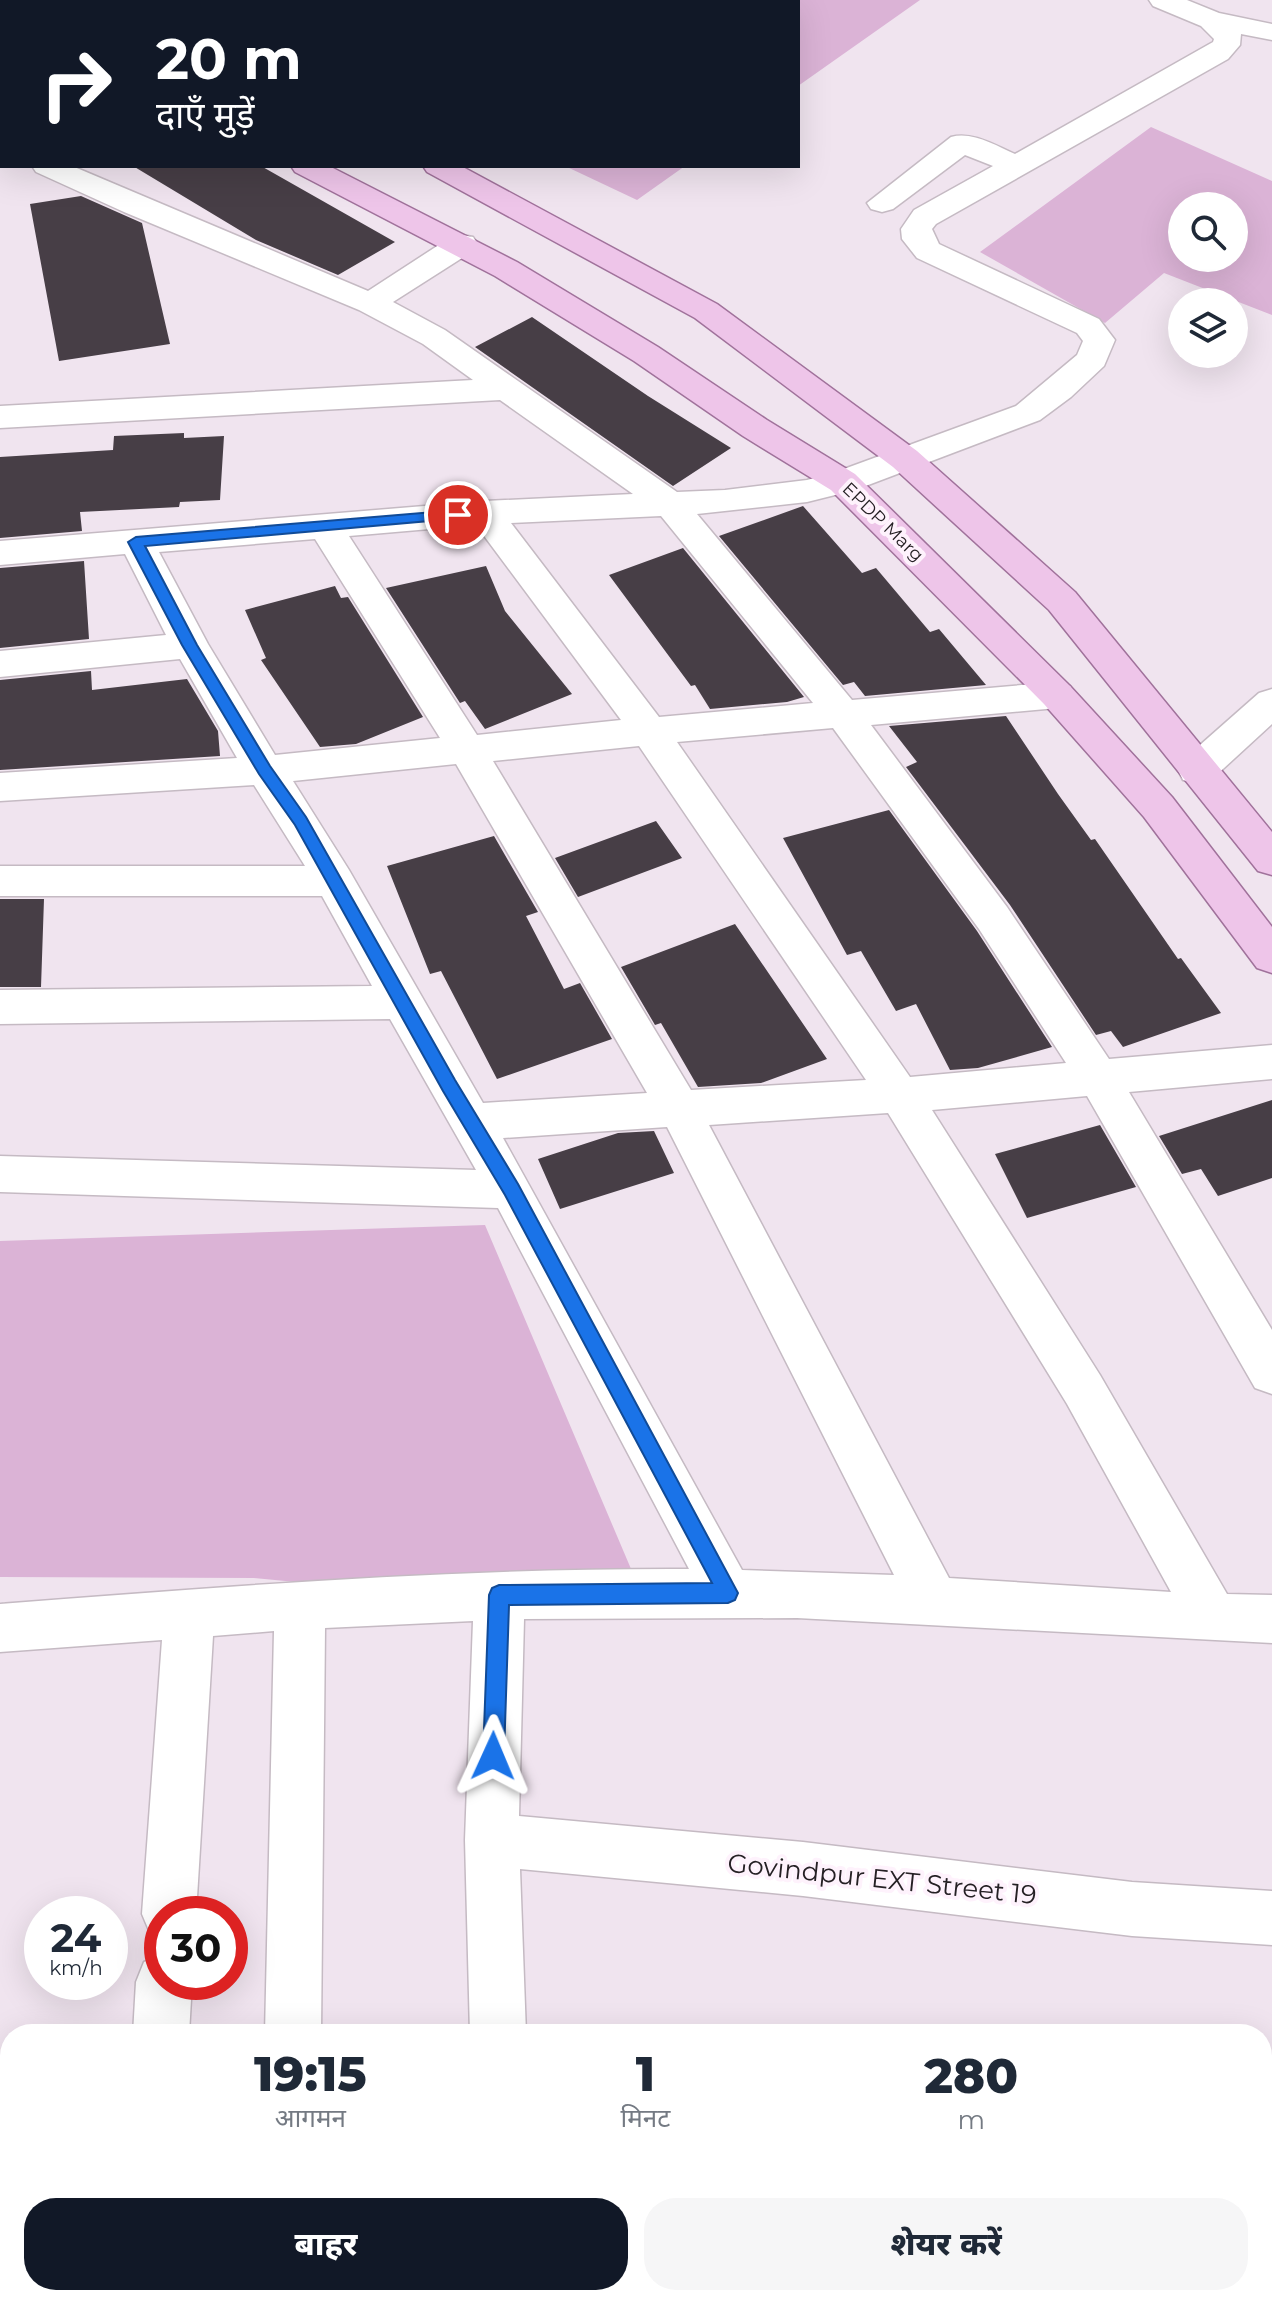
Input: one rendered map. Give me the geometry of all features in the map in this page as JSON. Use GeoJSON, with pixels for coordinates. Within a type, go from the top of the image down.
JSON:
{"type":"FeatureCollection","features":[{"type":"Feature","properties":{"kind":"main road","name":"EPDP Marg"},"geometry":{"type":"LineString","coordinates":[[310,168],[462,244],[646,354],[755,428],[843,482],[1057,695],[1158,807],[1272,957]]}},
{"type":"Feature","properties":{"kind":"main road"},"geometry":{"type":"LineString","coordinates":[[442,168],[706,311],[905,459],[1062,601],[1272,860]]}},
{"type":"Feature","properties":{"kind":"street"},"geometry":{"type":"LineString","coordinates":[[1163,0],[1211,20],[1272,32]]}},
{"type":"Feature","properties":{"kind":"street"},"geometry":{"type":"LineString","coordinates":[[0,553],[485,513],[765,498],[843,482],[1028,413],[1059,390],[1092,359],[1098,346],[1096,333],[1088,326],[928,251],[918,239],[916,229],[925,217],[1218,53],[1229,37],[1211,20]]}},
{"type":"Feature","properties":{"kind":"street"},"geometry":{"type":"LineString","coordinates":[[882,203],[962,143],[1018,166]]}},
{"type":"Feature","properties":{"kind":"street"},"geometry":{"type":"LineString","coordinates":[[51,168],[370,303],[434,337],[670,504],[842,713],[993,918],[1098,1077],[1272,1373]]}},
{"type":"Feature","properties":{"kind":"street"},"geometry":{"type":"LineString","coordinates":[[370,303],[462,244]]}},
{"type":"Feature","properties":{"kind":"street"},"geometry":{"type":"LineString","coordinates":[[0,417],[505,389]]}},
{"type":"Feature","properties":{"kind":"street"},"geometry":{"type":"LineString","coordinates":[[485,513],[649,731],[901,1095],[1079,1380],[1213,1618]]}},
{"type":"Feature","properties":{"kind":"street"},"geometry":{"type":"LineString","coordinates":[[325,526],[467,750],[680,1111],[935,1603]]}},
{"type":"Feature","properties":{"kind":"street"},"geometry":{"type":"LineString","coordinates":[[136,542],[190,645],[264,770],[300,821],[511,1190],[728,1593]]}},
{"type":"Feature","properties":{"kind":"street"},"geometry":{"type":"LineString","coordinates":[[0,664],[190,645]]}},
{"type":"Feature","properties":{"kind":"street"},"geometry":{"type":"LineString","coordinates":[[0,787],[264,770],[649,731],[1057,695]]}},
{"type":"Feature","properties":{"kind":"street"},"geometry":{"type":"LineString","coordinates":[[1197,770],[1272,702]]}},
{"type":"Feature","properties":{"kind":"street"},"geometry":{"type":"LineString","coordinates":[[0,881],[335,881]]}},
{"type":"Feature","properties":{"kind":"street"},"geometry":{"type":"LineString","coordinates":[[0,1007],[402,1002]]}},
{"type":"Feature","properties":{"kind":"street"},"geometry":{"type":"LineString","coordinates":[[470,1122],[901,1095],[1272,1062]]}},
{"type":"Feature","properties":{"kind":"street"},"geometry":{"type":"LineString","coordinates":[[0,1174],[511,1190]]}},
{"type":"Feature","properties":{"kind":"street"},"geometry":{"type":"LineString","coordinates":[[0,1628],[300,1604],[499,1595],[728,1593],[1272,1619]]}},
{"type":"Feature","properties":{"kind":"street"},"geometry":{"type":"LineString","coordinates":[[498,2024],[492,1840],[499,1595]]}},
{"type":"Feature","properties":{"kind":"street"},"geometry":{"type":"LineString","coordinates":[[293,2024],[300,1604]]}},
{"type":"Feature","properties":{"kind":"street"},"geometry":{"type":"LineString","coordinates":[[170,1896],[189,1613]]}},
{"type":"Feature","properties":{"kind":"street","name":"Govindpur EXT Street 19"},"geometry":{"type":"LineString","coordinates":[[492,1840],[803,1869],[1132,1909],[1272,1918]]}},
{"type":"Feature","properties":{"kind":"street"},"geometry":{"type":"LineString","coordinates":[[162,2024],[163,2000]]}},
{"type":"Feature","properties":{"kind":"shaded area"},"geometry":{"type":"Polygon","coordinates":[[[800,0],[920,0],[800,85],[800,0]]]}},
{"type":"Feature","properties":{"kind":"shaded area"},"geometry":{"type":"Polygon","coordinates":[[[1151,127],[1272,181],[1272,315],[1248,306],[1248,288],[1203,288],[1164,273],[1105,323],[980,252],[1151,127]]]}},
{"type":"Feature","properties":{"kind":"shaded area"},"geometry":{"type":"Polygon","coordinates":[[[569,168],[682,168],[637,200],[569,168]]]}},
{"type":"Feature","properties":{"kind":"shaded area"},"geometry":{"type":"Polygon","coordinates":[[[485,1225],[651,1616],[254,1578],[0,1577],[0,1241],[485,1225]]]}},
{"type":"Feature","properties":{"kind":"building"},"geometry":{"type":"Polygon","coordinates":[[[136,168],[265,168],[395,242],[338,275],[256,240],[136,168]]]}},
{"type":"Feature","properties":{"kind":"building"},"geometry":{"type":"Polygon","coordinates":[[[81,196],[142,223],[170,344],[59,361],[30,204],[81,196]]]}},
{"type":"Feature","properties":{"kind":"building"},"geometry":{"type":"Polygon","coordinates":[[[532,317],[731,448],[673,486],[475,347],[532,317]]]}},
{"type":"Feature","properties":{"kind":"building"},"geometry":{"type":"Polygon","coordinates":[[[184,433],[184,438],[224,436],[220,500],[180,502],[179,507],[80,512],[82,531],[0,538],[0,457],[113,450],[114,436],[184,433]]]}},
{"type":"Feature","properties":{"kind":"building"},"geometry":{"type":"Polygon","coordinates":[[[803,506],[862,573],[876,568],[930,632],[939,629],[986,685],[865,696],[854,682],[843,685],[719,536],[803,506]]]}},
{"type":"Feature","properties":{"kind":"building"},"geometry":{"type":"Polygon","coordinates":[[[683,548],[804,697],[787,702],[710,709],[695,685],[691,686],[609,575],[683,548]]]}},
{"type":"Feature","properties":{"kind":"building"},"geometry":{"type":"Polygon","coordinates":[[[84,561],[89,639],[0,648],[0,568],[84,561]]]}},
{"type":"Feature","properties":{"kind":"building"},"geometry":{"type":"Polygon","coordinates":[[[486,566],[505,611],[572,694],[485,729],[465,701],[460,703],[386,588],[486,566]]]}},
{"type":"Feature","properties":{"kind":"building"},"geometry":{"type":"Polygon","coordinates":[[[335,586],[341,598],[348,597],[423,717],[356,744],[320,747],[261,660],[266,658],[245,610],[335,586]]]}},
{"type":"Feature","properties":{"kind":"building"},"geometry":{"type":"Polygon","coordinates":[[[91,671],[92,690],[187,679],[218,731],[220,756],[0,770],[0,680],[91,671]]]}},
{"type":"Feature","properties":{"kind":"building"},"geometry":{"type":"Polygon","coordinates":[[[1006,716],[1091,840],[1095,839],[1178,959],[1181,958],[1221,1013],[1123,1047],[1111,1031],[1096,1035],[1010,905],[906,767],[917,762],[889,726],[1006,716]]]}},
{"type":"Feature","properties":{"kind":"building"},"geometry":{"type":"Polygon","coordinates":[[[889,810],[977,931],[1052,1047],[978,1068],[950,1070],[916,1004],[896,1011],[861,951],[847,955],[783,838],[889,810]]]}},
{"type":"Feature","properties":{"kind":"building"},"geometry":{"type":"Polygon","coordinates":[[[656,821],[682,858],[578,897],[555,858],[656,821]]]}},
{"type":"Feature","properties":{"kind":"building"},"geometry":{"type":"Polygon","coordinates":[[[494,836],[538,912],[526,916],[564,989],[580,983],[612,1039],[497,1079],[441,971],[430,974],[387,866],[494,836]]]}},
{"type":"Feature","properties":{"kind":"building"},"geometry":{"type":"Polygon","coordinates":[[[0,899],[44,899],[41,987],[0,987],[0,899]]]}},
{"type":"Feature","properties":{"kind":"building"},"geometry":{"type":"Polygon","coordinates":[[[735,924],[827,1059],[761,1083],[698,1087],[661,1023],[655,1025],[621,967],[735,924]]]}},
{"type":"Feature","properties":{"kind":"building"},"geometry":{"type":"Polygon","coordinates":[[[1272,1100],[1272,1178],[1218,1196],[1201,1169],[1182,1174],[1159,1136],[1272,1100]]]}},
{"type":"Feature","properties":{"kind":"building"},"geometry":{"type":"Polygon","coordinates":[[[1100,1125],[1136,1187],[1027,1218],[995,1154],[1100,1125]]]}},
{"type":"Feature","properties":{"kind":"building"},"geometry":{"type":"Polygon","coordinates":[[[654,1131],[674,1173],[560,1209],[538,1159],[618,1133],[654,1131]]]}},
{"type":"Feature","properties":{"kind":"route"},"geometry":{"type":"LineString","coordinates":[[458,515],[136,542],[190,645],[264,770],[300,821],[339,887],[511,1190],[728,1593],[499,1595],[493,1756]]}}]}
